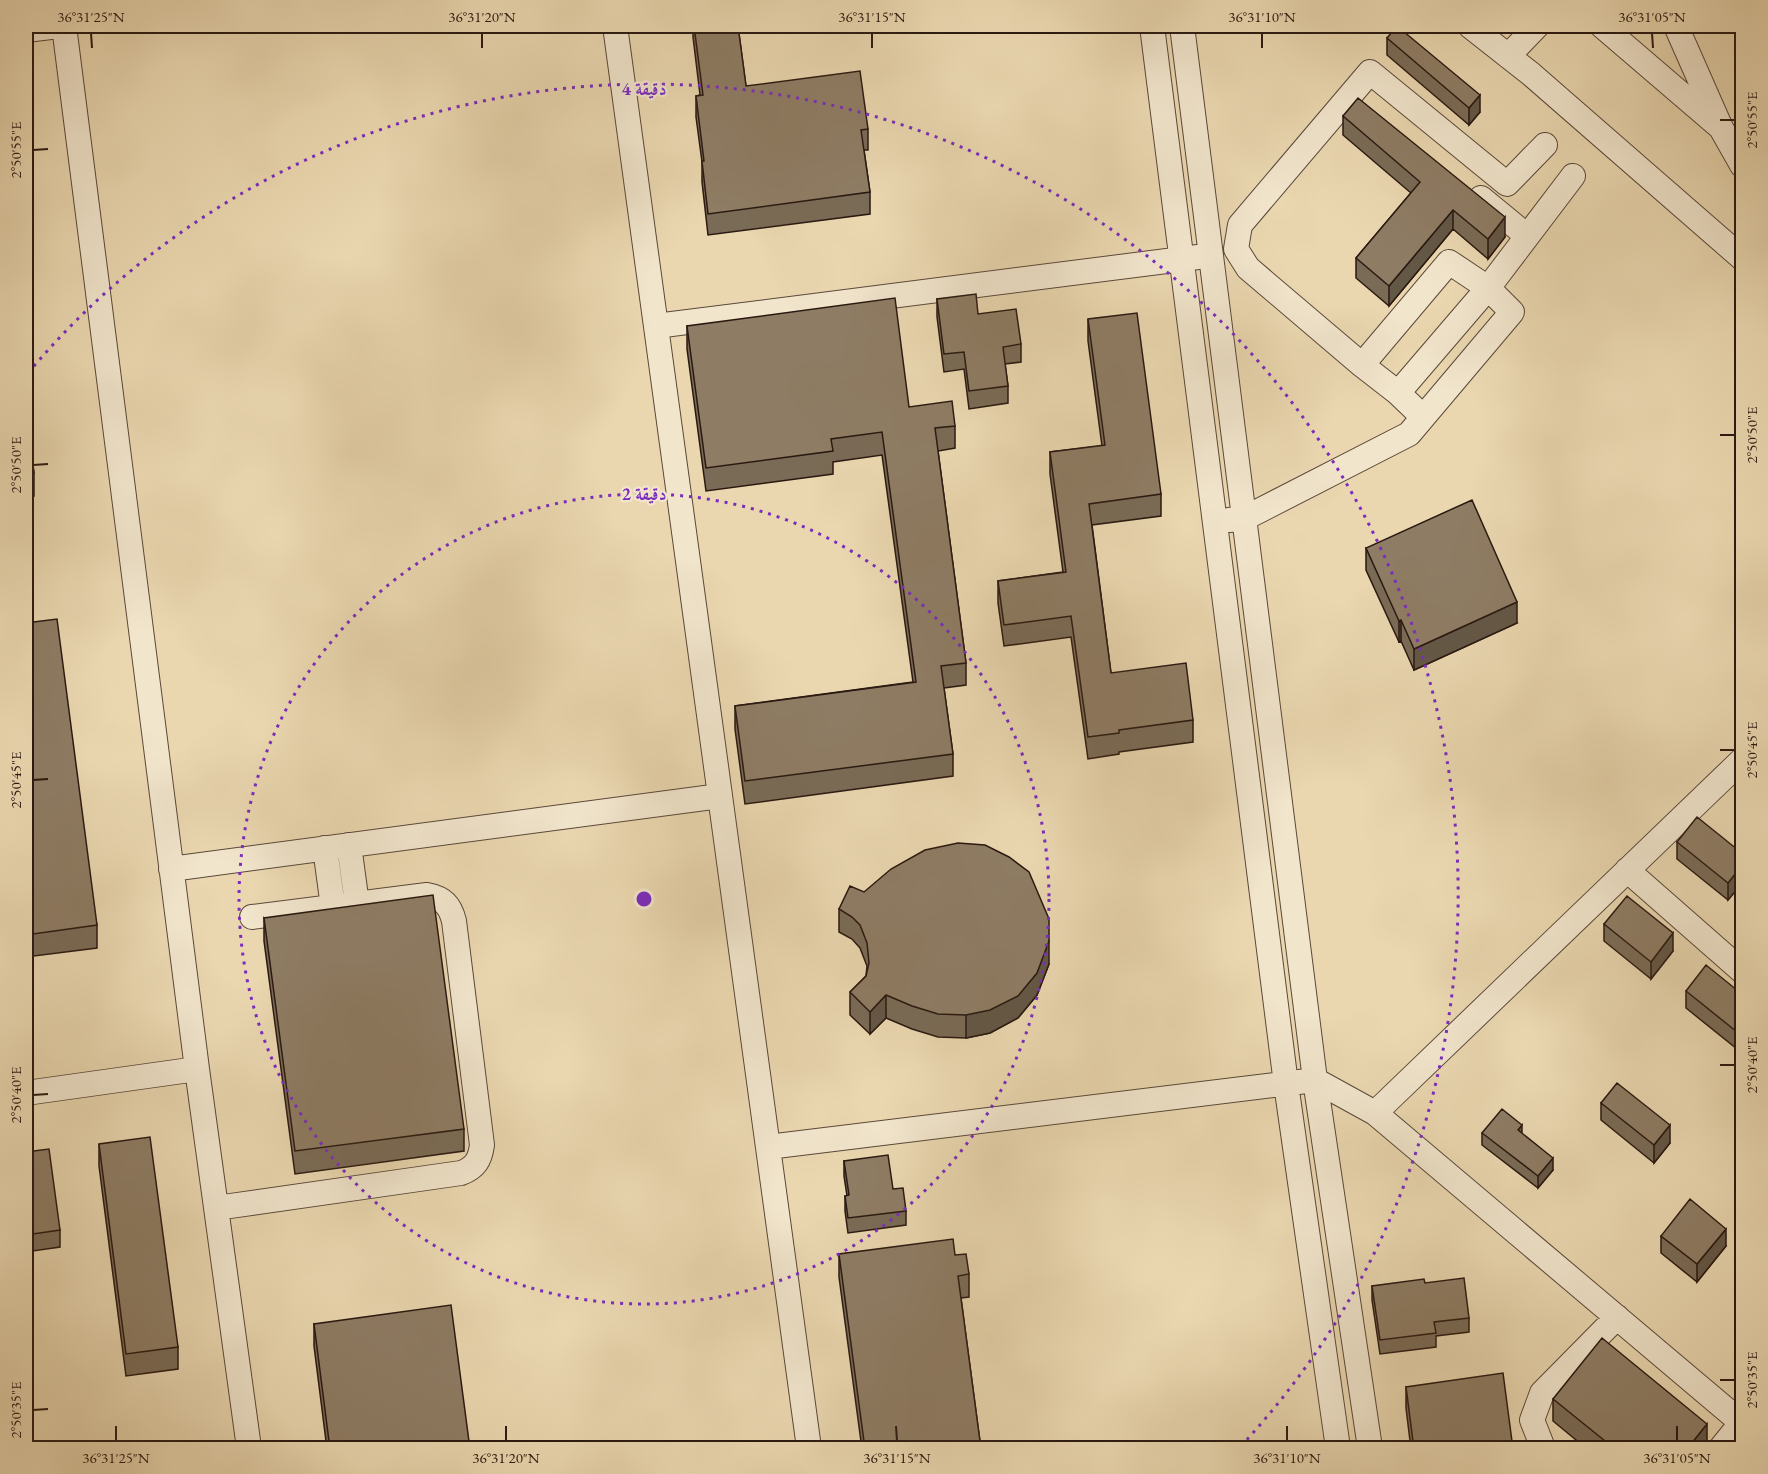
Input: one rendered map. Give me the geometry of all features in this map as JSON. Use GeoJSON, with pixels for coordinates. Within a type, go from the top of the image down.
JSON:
{"type":"FeatureCollection","features":[{"type":"Feature","properties":{"kind":"street"},"geometry":{"type":"LineString","coordinates":[[26,30],[59,26]]}},
{"type":"Feature","properties":{"kind":"street"},"geometry":{"type":"LineString","coordinates":[[64,26],[197,1069],[249,1449]]}},
{"type":"Feature","properties":{"kind":"street"},"geometry":{"type":"LineString","coordinates":[[615,26],[809,1449]]}},
{"type":"Feature","properties":{"kind":"street"},"geometry":{"type":"LineString","coordinates":[[1152,26],[1286,1084],[1338,1449]]}},
{"type":"Feature","properties":{"kind":"street"},"geometry":{"type":"LineString","coordinates":[[1182,26],[1315,1080],[1370,1449]]}},
{"type":"Feature","properties":{"kind":"street"},"geometry":{"type":"LineString","coordinates":[[1470,26],[1743,258]]}},
{"type":"Feature","properties":{"kind":"street"},"geometry":{"type":"LineString","coordinates":[[1508,56],[1537,26]]}},
{"type":"Feature","properties":{"kind":"street"},"geometry":{"type":"LineString","coordinates":[[1602,26],[1721,128]]}},
{"type":"Feature","properties":{"kind":"street"},"geometry":{"type":"LineString","coordinates":[[1683,28],[1721,128],[1743,165]]}},
{"type":"Feature","properties":{"kind":"street"},"geometry":{"type":"LineString","coordinates":[[1423,417],[1398,393],[1248,268],[1236,249],[1240,225],[1362,102],[1370,72],[1507,184],[1545,145]]}},
{"type":"Feature","properties":{"kind":"street"},"geometry":{"type":"LineString","coordinates":[[1398,393],[1488,288],[1573,176]]}},
{"type":"Feature","properties":{"kind":"street"},"geometry":{"type":"LineString","coordinates":[[1463,184],[1527,236]]}},
{"type":"Feature","properties":{"kind":"street"},"geometry":{"type":"LineString","coordinates":[[656,326],[1212,255]]}},
{"type":"Feature","properties":{"kind":"street"},"geometry":{"type":"LineString","coordinates":[[1215,522],[1245,518],[1409,434],[1512,312],[1488,288],[1449,261],[1362,365]]}},
{"type":"Feature","properties":{"kind":"street"},"geometry":{"type":"LineString","coordinates":[[1374,1113],[1743,760]]}},
{"type":"Feature","properties":{"kind":"street"},"geometry":{"type":"LineString","coordinates":[[171,869],[720,796]]}},
{"type":"Feature","properties":{"kind":"street"},"geometry":{"type":"LineString","coordinates":[[349,845],[357,904]]}},
{"type":"Feature","properties":{"kind":"street"},"geometry":{"type":"LineString","coordinates":[[325,848],[333,907]]}},
{"type":"Feature","properties":{"kind":"street"},"geometry":{"type":"LineString","coordinates":[[1627,870],[1743,971]]}},
{"type":"Feature","properties":{"kind":"street"},"geometry":{"type":"LineString","coordinates":[[216,1208],[461,1173],[470,1170],[481,1155],[482,1145],[452,910],[446,902],[427,895],[252,917]]}},
{"type":"Feature","properties":{"kind":"street"},"geometry":{"type":"LineString","coordinates":[[26,1093],[197,1069]]}},
{"type":"Feature","properties":{"kind":"street"},"geometry":{"type":"LineString","coordinates":[[768,1147],[1315,1080],[1374,1113],[1742,1423],[1721,1449]]}},
{"type":"Feature","properties":{"kind":"street"},"geometry":{"type":"LineString","coordinates":[[1544,1449],[1532,1420],[1542,1393],[1617,1317]]}},
{"type":"Feature","properties":{"kind":"building"},"geometry":{"type":"Polygon","coordinates":[[[694,26],[738,26],[746,86],[860,71],[868,129],[861,130],[870,192],[708,214],[696,96],[703,95],[694,26]]]}},
{"type":"Feature","properties":{"kind":"building"},"geometry":{"type":"Polygon","coordinates":[[[1397,26],[1480,95],[1469,108],[1387,38],[1397,26]]]}},
{"type":"Feature","properties":{"kind":"building"},"geometry":{"type":"Polygon","coordinates":[[[1358,98],[1505,217],[1488,239],[1453,210],[1389,286],[1356,258],[1420,182],[1343,116],[1358,98]]]}},
{"type":"Feature","properties":{"kind":"building"},"geometry":{"type":"Polygon","coordinates":[[[976,294],[978,314],[1016,309],[1021,344],[1003,347],[1008,386],[969,391],[964,352],[944,354],[937,299],[976,294]]]}},
{"type":"Feature","properties":{"kind":"building"},"geometry":{"type":"Polygon","coordinates":[[[895,298],[909,407],[952,401],[955,426],[935,428],[966,663],[941,666],[953,754],[745,781],[735,706],[916,682],[882,432],[831,439],[833,451],[706,468],[687,326],[895,298]]]}},
{"type":"Feature","properties":{"kind":"building"},"geometry":{"type":"Polygon","coordinates":[[[1137,313],[1161,494],[1089,504],[1111,673],[1186,663],[1193,720],[1119,730],[1119,733],[1088,737],[1071,616],[1004,625],[998,581],[1066,572],[1050,452],[1105,445],[1088,319],[1137,313]]]}},
{"type":"Feature","properties":{"kind":"building"},"geometry":{"type":"Polygon","coordinates":[[[26,413],[34,473],[26,474],[26,413]]]}},
{"type":"Feature","properties":{"kind":"building"},"geometry":{"type":"Polygon","coordinates":[[[1472,500],[1517,602],[1414,649],[1366,548],[1472,500]]]}},
{"type":"Feature","properties":{"kind":"building"},"geometry":{"type":"Polygon","coordinates":[[[57,619],[97,925],[26,935],[26,623],[57,619]]]}},
{"type":"Feature","properties":{"kind":"building"},"geometry":{"type":"Polygon","coordinates":[[[1697,817],[1743,854],[1743,864],[1728,883],[1677,842],[1697,817]]]}},
{"type":"Feature","properties":{"kind":"building"},"geometry":{"type":"Polygon","coordinates":[[[958,843],[985,845],[1009,857],[1029,872],[1049,919],[1049,941],[1037,973],[1018,996],[990,1010],[966,1015],[938,1014],[886,995],[870,1012],[850,992],[866,976],[869,963],[867,943],[860,925],[839,909],[850,886],[864,892],[891,869],[925,850],[958,843]]]}},
{"type":"Feature","properties":{"kind":"building"},"geometry":{"type":"Polygon","coordinates":[[[433,895],[464,1129],[295,1151],[264,918],[433,895]]]}},
{"type":"Feature","properties":{"kind":"building"},"geometry":{"type":"Polygon","coordinates":[[[1627,896],[1673,933],[1651,962],[1604,924],[1627,896]]]}},
{"type":"Feature","properties":{"kind":"building"},"geometry":{"type":"Polygon","coordinates":[[[1706,965],[1743,995],[1742,1036],[1686,991],[1706,965]]]}},
{"type":"Feature","properties":{"kind":"building"},"geometry":{"type":"Polygon","coordinates":[[[1617,1083],[1670,1125],[1654,1145],[1601,1103],[1617,1083]]]}},
{"type":"Feature","properties":{"kind":"building"},"geometry":{"type":"Polygon","coordinates":[[[1502,1109],[1522,1125],[1518,1130],[1553,1158],[1538,1176],[1482,1133],[1502,1109]]]}},
{"type":"Feature","properties":{"kind":"building"},"geometry":{"type":"Polygon","coordinates":[[[150,1137],[178,1347],[126,1354],[99,1144],[150,1137]]]}},
{"type":"Feature","properties":{"kind":"building"},"geometry":{"type":"Polygon","coordinates":[[[49,1149],[60,1230],[26,1235],[26,1152],[49,1149]]]}},
{"type":"Feature","properties":{"kind":"building"},"geometry":{"type":"Polygon","coordinates":[[[888,1155],[893,1189],[903,1188],[906,1211],[848,1218],[845,1196],[849,1195],[844,1161],[888,1155]]]}},
{"type":"Feature","properties":{"kind":"building"},"geometry":{"type":"Polygon","coordinates":[[[1690,1199],[1726,1229],[1697,1264],[1661,1236],[1690,1199]]]}},
{"type":"Feature","properties":{"kind":"building"},"geometry":{"type":"Polygon","coordinates":[[[953,1239],[955,1255],[966,1254],[969,1274],[958,1276],[981,1449],[865,1449],[839,1254],[953,1239]]]}},
{"type":"Feature","properties":{"kind":"building"},"geometry":{"type":"Polygon","coordinates":[[[1464,1278],[1469,1318],[1434,1322],[1436,1333],[1380,1340],[1372,1286],[1424,1279],[1425,1283],[1464,1278]]]}},
{"type":"Feature","properties":{"kind":"building"},"geometry":{"type":"Polygon","coordinates":[[[451,1305],[470,1449],[330,1449],[314,1324],[451,1305]]]}},
{"type":"Feature","properties":{"kind":"building"},"geometry":{"type":"Polygon","coordinates":[[[1602,1338],[1707,1424],[1687,1449],[1615,1449],[1553,1399],[1602,1338]]]}},
{"type":"Feature","properties":{"kind":"building"},"geometry":{"type":"Polygon","coordinates":[[[1503,1373],[1513,1449],[1414,1449],[1406,1387],[1503,1373]]]}}]}
